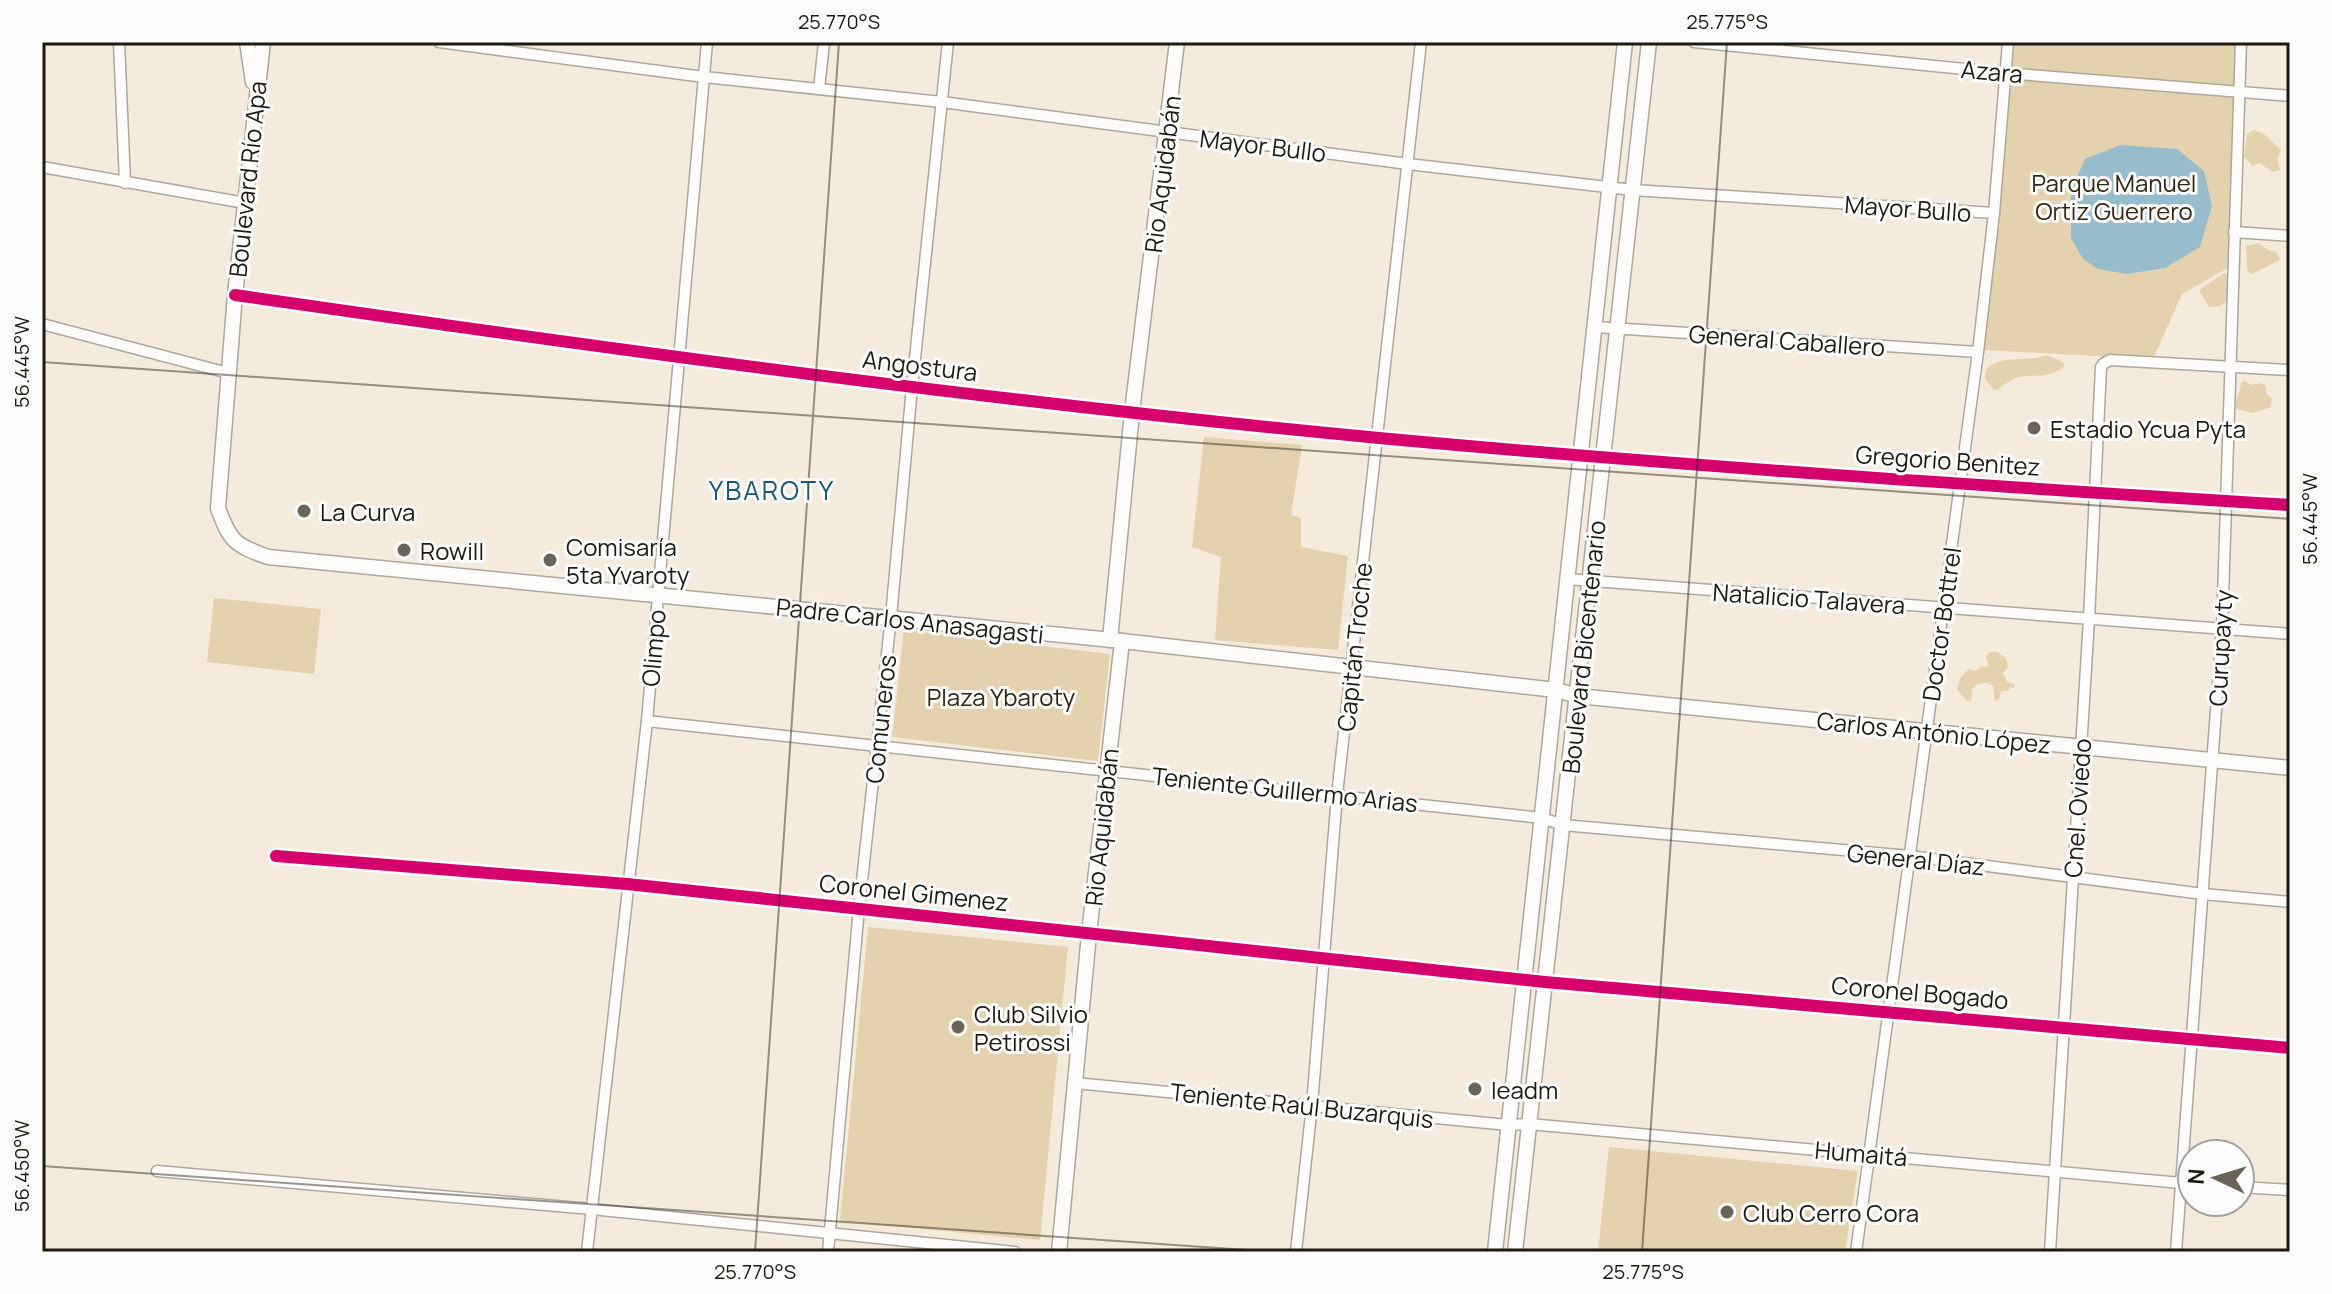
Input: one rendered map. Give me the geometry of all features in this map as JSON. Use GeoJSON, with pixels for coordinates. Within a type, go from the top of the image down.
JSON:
{"type":"FeatureCollection","features":[{"type":"Feature","properties":{"kind":"main road"},"geometry":{"type":"LineString","coordinates":[[247,42],[255,102]]}},
{"type":"Feature","properties":{"kind":"main road","name":"Boulevard Río Apa"},"geometry":{"type":"LineString","coordinates":[[243,548],[227,533],[218,508],[235,295],[263,42]]}},
{"type":"Feature","properties":{"kind":"main road","name":"Rio Aquidabán"},"geometry":{"type":"LineString","coordinates":[[1059,1252],[1107,769],[1132,412],[1177,42]]}},
{"type":"Feature","properties":{"kind":"main road","name":"Boulevard Bicentenario"},"geometry":{"type":"LineString","coordinates":[[1495,1252],[1625,42]]}},
{"type":"Feature","properties":{"kind":"main road","name":"Boulevard Bicentenario"},"geometry":{"type":"LineString","coordinates":[[1515,1252],[1649,42]]}},
{"type":"Feature","properties":{"kind":"main road","name":"Padre Carlos Anasagasti"},"geometry":{"type":"LineString","coordinates":[[243,548],[268,557],[1116,640],[1556,690],[1578,696]]}},
{"type":"Feature","properties":{"kind":"main road","name":"Carlos António López"},"geometry":{"type":"LineString","coordinates":[[1578,696],[2290,768]]}},
{"type":"Feature","properties":{"kind":"street"},"geometry":{"type":"LineString","coordinates":[[119,42],[125,183]]}},
{"type":"Feature","properties":{"kind":"street","name":"Mayor Bullo"},"geometry":{"type":"LineString","coordinates":[[439,42],[1633,190],[1994,213]]}},
{"type":"Feature","properties":{"kind":"street","name":"Olimpo"},"geometry":{"type":"LineString","coordinates":[[587,1252],[647,721],[707,42]]}},
{"type":"Feature","properties":{"kind":"street"},"geometry":{"type":"LineString","coordinates":[[819,89],[824,42]]}},
{"type":"Feature","properties":{"kind":"street","name":"Comuneros"},"geometry":{"type":"LineString","coordinates":[[828,1252],[859,908],[948,42]]}},
{"type":"Feature","properties":{"kind":"street","name":"Capitán Troche"},"geometry":{"type":"LineString","coordinates":[[1296,1252],[1312,1105],[1337,795],[1421,42]]}},
{"type":"Feature","properties":{"kind":"street","name":"Azara"},"geometry":{"type":"LineString","coordinates":[[1694,42],[2005,73],[2290,96]]}},
{"type":"Feature","properties":{"kind":"street","name":"Doctor Bottrel"},"geometry":{"type":"LineString","coordinates":[[1856,1252],[1978,352],[1994,213],[2008,42]]}},
{"type":"Feature","properties":{"kind":"street","name":"Curupayty"},"geometry":{"type":"LineString","coordinates":[[2188,1138],[2191,1039],[2222,629],[2241,42]]}},
{"type":"Feature","properties":{"kind":"street"},"geometry":{"type":"LineString","coordinates":[[42,167],[245,203]]}},
{"type":"Feature","properties":{"kind":"street"},"geometry":{"type":"LineString","coordinates":[[2234,232],[2290,236]]}},
{"type":"Feature","properties":{"kind":"street","name":"Angostura"},"geometry":{"type":"LineString","coordinates":[[235,295],[678,359],[1132,412],[1604,459]]}},
{"type":"Feature","properties":{"kind":"street"},"geometry":{"type":"LineString","coordinates":[[42,324],[228,373]]}},
{"type":"Feature","properties":{"kind":"street","name":"General Caballero"},"geometry":{"type":"LineString","coordinates":[[1595,327],[1978,352]]}},
{"type":"Feature","properties":{"kind":"street","name":"Cnel. Oviedo"},"geometry":{"type":"LineString","coordinates":[[2050,1252],[2103,364],[2110,360],[2232,368]]}},
{"type":"Feature","properties":{"kind":"street"},"geometry":{"type":"LineString","coordinates":[[2232,368],[2290,370]]}},
{"type":"Feature","properties":{"kind":"street","name":"Gregorio Benitez"},"geometry":{"type":"LineString","coordinates":[[1604,459],[2290,505]]}},
{"type":"Feature","properties":{"kind":"street","name":"Natalicio Talavera"},"geometry":{"type":"LineString","coordinates":[[1567,579],[2290,634]]}},
{"type":"Feature","properties":{"kind":"street","name":"Teniente Guillermo Arias"},"geometry":{"type":"LineString","coordinates":[[647,721],[1542,818]]}},
{"type":"Feature","properties":{"kind":"street","name":"General Díaz"},"geometry":{"type":"LineString","coordinates":[[1542,818],[1563,825],[1910,856],[2203,894],[2290,902]]}},
{"type":"Feature","properties":{"kind":"street","name":"Coronel Gimenez"},"geometry":{"type":"LineString","coordinates":[[276,856],[627,884],[1545,982]]}},
{"type":"Feature","properties":{"kind":"street","name":"Coronel Bogado"},"geometry":{"type":"LineString","coordinates":[[1545,982],[2290,1048]]}},
{"type":"Feature","properties":{"kind":"street","name":"Teniente Raúl Buzarquis"},"geometry":{"type":"LineString","coordinates":[[1075,1083],[1508,1125],[1529,1124]]}},
{"type":"Feature","properties":{"kind":"street","name":"Humaitá"},"geometry":{"type":"LineString","coordinates":[[1529,1124],[2176,1183]]}},
{"type":"Feature","properties":{"kind":"street"},"geometry":{"type":"LineString","coordinates":[[157,1171],[591,1209],[1015,1252]]}},
{"type":"Feature","properties":{"kind":"street"},"geometry":{"type":"LineString","coordinates":[[2256,1188],[2290,1190]]}},
{"type":"Feature","properties":{"kind":"street","name":"Curupayty"},"geometry":{"type":"LineString","coordinates":[[2176,1252],[2182,1218]]}},
{"type":"Feature","properties":{"kind":"green space","name":"Parque Manuel Ortiz Guerrero"},"geometry":{"type":"Polygon","coordinates":[[[2012,42],[2236,42],[2228,268],[2182,294],[2153,359],[1983,350],[2012,42]]]}},
{"type":"Feature","properties":{"kind":"green space"},"geometry":{"type":"Polygon","coordinates":[[[2254,130],[2264,134],[2281,150],[2277,159],[2280,170],[2273,172],[2259,163],[2253,166],[2244,157],[2247,134],[2254,130]]]}},
{"type":"Feature","properties":{"kind":"green space"},"geometry":{"type":"Polygon","coordinates":[[[2259,243],[2277,252],[2280,260],[2252,274],[2247,270],[2246,246],[2259,243]]]}},
{"type":"Feature","properties":{"kind":"green space"},"geometry":{"type":"Polygon","coordinates":[[[2224,273],[2229,275],[2228,301],[2209,307],[2199,290],[2224,273]]]}},
{"type":"Feature","properties":{"kind":"green space"},"geometry":{"type":"Polygon","coordinates":[[[2048,355],[2064,363],[2064,367],[2047,375],[2016,378],[1998,390],[1994,390],[1985,379],[1986,370],[1999,362],[2048,355]]]}},
{"type":"Feature","properties":{"kind":"green space"},"geometry":{"type":"Polygon","coordinates":[[[2244,381],[2266,386],[2266,393],[2272,399],[2271,407],[2253,413],[2236,409],[2236,399],[2244,381]]]}},
{"type":"Feature","properties":{"kind":"green space"},"geometry":{"type":"Polygon","coordinates":[[[1204,437],[1302,445],[1291,515],[1301,518],[1301,547],[1348,556],[1338,650],[1215,640],[1221,557],[1192,547],[1204,437]]]}},
{"type":"Feature","properties":{"kind":"green space"},"geometry":{"type":"Polygon","coordinates":[[[214,598],[321,609],[314,674],[207,662],[214,598]]]}},
{"type":"Feature","properties":{"kind":"green space","name":"Plaza Ybaroty"},"geometry":{"type":"Polygon","coordinates":[[[904,630],[1110,654],[1098,761],[892,737],[904,630]]]}},
{"type":"Feature","properties":{"kind":"green space"},"geometry":{"type":"Polygon","coordinates":[[[1990,652],[1997,652],[2006,658],[2008,667],[2003,673],[2014,688],[2001,692],[1995,701],[1993,686],[1982,683],[1972,689],[1971,701],[1967,701],[1957,689],[1961,677],[1969,669],[1975,671],[1982,666],[1989,667],[1986,657],[1990,652]]]}},
{"type":"Feature","properties":{"kind":"green space"},"geometry":{"type":"Polygon","coordinates":[[[868,927],[1068,947],[1040,1240],[840,1221],[868,927]]]}},
{"type":"Feature","properties":{"kind":"green space","name":"Club Cerro Cora"},"geometry":{"type":"Polygon","coordinates":[[[1609,1147],[1858,1171],[1845,1252],[1598,1252],[1609,1147]]]}},
{"type":"Feature","properties":{"kind":"water"},"geometry":{"type":"Polygon","coordinates":[[[2120,145],[2177,149],[2204,171],[2212,206],[2200,247],[2165,268],[2127,274],[2098,269],[2083,259],[2071,238],[2071,191],[2085,159],[2120,145]]]}},
{"type":"Feature","properties":{"kind":"cycle path"},"geometry":{"type":"LineString","coordinates":[[235,295],[806,374],[1235,424],[1720,466],[2290,505]]}},
{"type":"Feature","properties":{"kind":"cycle path"},"geometry":{"type":"LineString","coordinates":[[276,856],[627,884],[1545,982],[2290,1048]]}},
{"type":"Feature","properties":{"kind":"place","name":"Estadio Ycua Pyta"},"geometry":{"type":"Point","coordinates":[2034,428]}},
{"type":"Feature","properties":{"kind":"place","name":"La Curva"},"geometry":{"type":"Point","coordinates":[304,511]}},
{"type":"Feature","properties":{"kind":"place","name":"Rowill"},"geometry":{"type":"Point","coordinates":[404,550]}},
{"type":"Feature","properties":{"kind":"place","name":"Comisaría 5ta Yvaroty"},"geometry":{"type":"Point","coordinates":[550,560]}},
{"type":"Feature","properties":{"kind":"place","name":"Club Silvio Petirossi"},"geometry":{"type":"Point","coordinates":[958,1027]}},
{"type":"Feature","properties":{"kind":"place","name":"Ieadm"},"geometry":{"type":"Point","coordinates":[1475,1089]}},
{"type":"Feature","properties":{"kind":"place","name":"Club Cerro Cora"},"geometry":{"type":"Point","coordinates":[1727,1212]}},
{"type":"Feature","properties":{"kind":"district","name":"YBAROTY"},"geometry":{"type":"Point","coordinates":[772,490]}}]}
